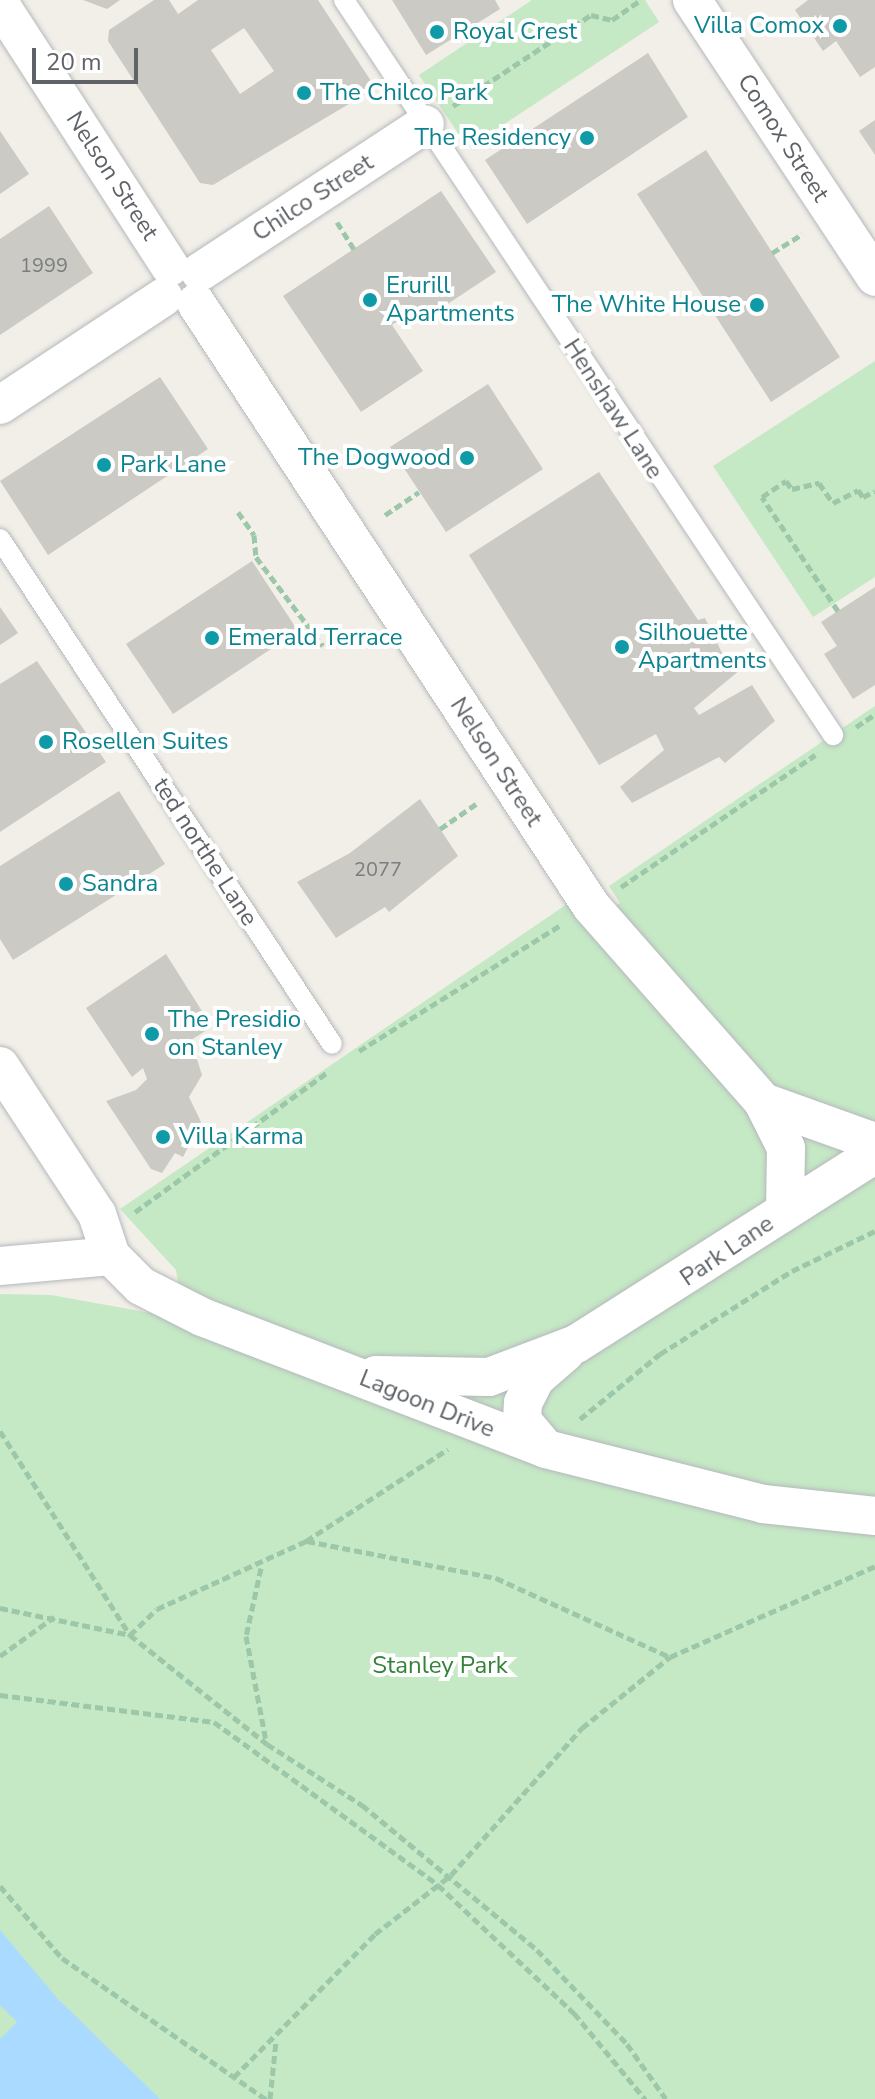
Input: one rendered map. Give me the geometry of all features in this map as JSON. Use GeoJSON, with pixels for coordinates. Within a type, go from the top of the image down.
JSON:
{"type":"FeatureCollection","features":[{"type":"Feature","properties":{"kind":"street","name":"Comox Street"},"geometry":{"type":"LineString","coordinates":[[692,0],[875,277]]}},
{"type":"Feature","properties":{"kind":"street","name":"Nelson Street"},"geometry":{"type":"LineString","coordinates":[[0,4],[591,906],[763,1102],[786,1148],[785,1211]]}},
{"type":"Feature","properties":{"kind":"street","name":"Chilco Street"},"geometry":{"type":"LineString","coordinates":[[0,405],[435,118]]}},
{"type":"Feature","properties":{"kind":"street"},"geometry":{"type":"LineString","coordinates":[[0,1066],[97,1214],[111,1256],[0,1266]]}},
{"type":"Feature","properties":{"kind":"street"},"geometry":{"type":"LineString","coordinates":[[763,1102],[875,1142]]}},
{"type":"Feature","properties":{"kind":"street","name":"Park Lane"},"geometry":{"type":"LineString","coordinates":[[546,1449],[522,1420],[523,1403],[535,1379],[576,1344],[875,1154]]}},
{"type":"Feature","properties":{"kind":"street","name":"Lagoon Drive"},"geometry":{"type":"LineString","coordinates":[[111,1256],[141,1286],[202,1317],[546,1449],[763,1504],[875,1516]]}},
{"type":"Feature","properties":{"kind":"street","name":"Park Lane"},"geometry":{"type":"LineString","coordinates":[[353,1374],[489,1377],[576,1344]]}},
{"type":"Feature","properties":{"kind":"lane","name":"Henshaw Lane"},"geometry":{"type":"LineString","coordinates":[[344,0],[435,118],[835,738]]}},
{"type":"Feature","properties":{"kind":"lane","name":"ted northe Lane"},"geometry":{"type":"LineString","coordinates":[[0,539],[332,1044]]}},
{"type":"Feature","properties":{"kind":"path"},"geometry":{"type":"LineString","coordinates":[[435,118],[591,15],[612,20],[641,0]]}},
{"type":"Feature","properties":{"kind":"path"},"geometry":{"type":"LineString","coordinates":[[334,218],[354,249]]}},
{"type":"Feature","properties":{"kind":"path"},"geometry":{"type":"LineString","coordinates":[[772,253],[803,233]]}},
{"type":"Feature","properties":{"kind":"path"},"geometry":{"type":"LineString","coordinates":[[838,611],[762,497],[786,481],[792,489],[806,480],[811,488],[819,483],[833,503],[858,490],[863,497],[875,491]]}},
{"type":"Feature","properties":{"kind":"path"},"geometry":{"type":"LineString","coordinates":[[385,515],[419,492]]}},
{"type":"Feature","properties":{"kind":"path"},"geometry":{"type":"LineString","coordinates":[[238,512],[280,599],[323,646]]}},
{"type":"Feature","properties":{"kind":"path"},"geometry":{"type":"LineString","coordinates":[[614,891],[835,738],[875,714]]}},
{"type":"Feature","properties":{"kind":"path"},"geometry":{"type":"LineString","coordinates":[[440,829],[476,804]]}},
{"type":"Feature","properties":{"kind":"path"},"geometry":{"type":"LineString","coordinates":[[575,1423],[660,1354],[792,1271],[875,1231]]}},
{"type":"Feature","properties":{"kind":"path"},"geometry":{"type":"LineString","coordinates":[[0,1431],[130,1635],[267,1744],[451,1875],[537,1950],[627,2044],[666,2099]]}},
{"type":"Feature","properties":{"kind":"path"},"geometry":{"type":"LineString","coordinates":[[130,1635],[157,1609],[261,1567],[459,1441]]}},
{"type":"Feature","properties":{"kind":"path"},"geometry":{"type":"LineString","coordinates":[[306,1541],[496,1578],[670,1657]]}},
{"type":"Feature","properties":{"kind":"path"},"geometry":{"type":"LineString","coordinates":[[234,2077],[276,2038],[375,1934],[451,1875],[582,1728],[670,1657],[875,1566]]}},
{"type":"Feature","properties":{"kind":"path"},"geometry":{"type":"LineString","coordinates":[[261,1567],[246,1636],[267,1744]]}},
{"type":"Feature","properties":{"kind":"path"},"geometry":{"type":"LineString","coordinates":[[0,1608],[54,1616],[130,1635]]}},
{"type":"Feature","properties":{"kind":"path"},"geometry":{"type":"LineString","coordinates":[[0,1656],[54,1616]]}},
{"type":"Feature","properties":{"kind":"path"},"geometry":{"type":"LineString","coordinates":[[0,1695],[214,1722],[438,1885],[574,2013],[645,2099]]}},
{"type":"Feature","properties":{"kind":"path"},"geometry":{"type":"LineString","coordinates":[[0,1886],[62,1958],[268,2099],[276,2038]]}},
{"type":"Feature","properties":{"kind":"green space"},"geometry":{"type":"Polygon","coordinates":[[[532,0],[645,0],[659,22],[468,148],[419,75],[532,0]]]}},
{"type":"Feature","properties":{"kind":"green space"},"geometry":{"type":"Polygon","coordinates":[[[875,361],[875,577],[813,617],[713,466],[875,361]]]}},
{"type":"Feature","properties":{"kind":"green space","name":"Stanley Park"},"geometry":{"type":"Polygon","coordinates":[[[875,706],[875,2099],[0,2099],[0,1294],[51,1295],[184,1319],[176,1270],[120,1209],[570,902],[587,924],[620,903],[609,886],[875,706]]]}},
{"type":"Feature","properties":{"kind":"water"},"geometry":{"type":"Polygon","coordinates":[[[0,1930],[57,1998],[160,2099],[0,2099],[0,2039],[17,2022],[0,2005],[0,1930]]]}},
{"type":"Feature","properties":{"kind":"building"},"geometry":{"type":"Polygon","coordinates":[[[83,0],[120,0],[107,9],[83,0]]]}},
{"type":"Feature","properties":{"kind":"building","name":"The Chilco Park"},"geometry":{"type":"Polygon","coordinates":[[[154,0],[169,0],[178,14],[198,0],[318,0],[371,81],[369,92],[213,185],[200,183],[108,41],[109,30],[154,0]],[[244,28],[211,50],[240,94],[274,71],[244,28]]]}},
{"type":"Feature","properties":{"kind":"building","name":"Royal Crest"},"geometry":{"type":"Polygon","coordinates":[[[392,0],[495,0],[500,9],[426,55],[392,0]]]}},
{"type":"Feature","properties":{"kind":"building","name":"Villa Comox"},"geometry":{"type":"Polygon","coordinates":[[[808,0],[875,0],[875,67],[860,77],[836,41],[823,51],[795,10],[808,0]]]}},
{"type":"Feature","properties":{"kind":"building","name":"The Residency"},"geometry":{"type":"Polygon","coordinates":[[[648,53],[688,117],[527,224],[485,160],[648,53]]]}},
{"type":"Feature","properties":{"kind":"building"},"geometry":{"type":"Polygon","coordinates":[[[875,120],[875,155],[859,131],[875,120]]]}},
{"type":"Feature","properties":{"kind":"building"},"geometry":{"type":"Polygon","coordinates":[[[0,131],[29,174],[0,194],[0,131]]]}},
{"type":"Feature","properties":{"kind":"building","name":"The White House"},"geometry":{"type":"Polygon","coordinates":[[[706,150],[840,357],[771,402],[637,194],[706,150]]]}},
{"type":"Feature","properties":{"kind":"building","name":"Erurill Apartments"},"geometry":{"type":"Polygon","coordinates":[[[441,191],[496,272],[440,309],[417,318],[412,311],[392,325],[423,371],[361,412],[283,296],[441,191]]]}},
{"type":"Feature","properties":{"kind":"building"},"geometry":{"type":"Polygon","coordinates":[[[49,206],[93,273],[0,335],[0,239],[49,206]]]}},
{"type":"Feature","properties":{"kind":"building","name":"Park Lane"},"geometry":{"type":"Polygon","coordinates":[[[160,377],[208,449],[48,555],[0,481],[160,377]]]}},
{"type":"Feature","properties":{"kind":"building","name":"The Dogwood"},"geometry":{"type":"Polygon","coordinates":[[[488,384],[543,469],[446,532],[390,447],[488,384]]]}},
{"type":"Feature","properties":{"kind":"building","name":"Silhouette Apartments"},"geometry":{"type":"Polygon","coordinates":[[[599,472],[698,620],[705,618],[727,663],[740,670],[694,708],[699,715],[752,685],[775,721],[725,763],[719,757],[632,803],[620,787],[664,750],[656,734],[599,765],[469,555],[599,472]]]}},
{"type":"Feature","properties":{"kind":"building","name":"Emerald Terrace"},"geometry":{"type":"Polygon","coordinates":[[[252,561],[298,631],[173,714],[126,644],[252,561]]]}},
{"type":"Feature","properties":{"kind":"building"},"geometry":{"type":"Polygon","coordinates":[[[875,587],[875,685],[853,699],[824,654],[837,646],[821,622],[875,587]]]}},
{"type":"Feature","properties":{"kind":"building"},"geometry":{"type":"Polygon","coordinates":[[[0,607],[18,633],[0,645],[0,607]]]}},
{"type":"Feature","properties":{"kind":"building","name":"Rosellen Suites"},"geometry":{"type":"Polygon","coordinates":[[[37,661],[106,762],[0,832],[0,684],[37,661]]]}},
{"type":"Feature","properties":{"kind":"building","name":"Sandra"},"geometry":{"type":"Polygon","coordinates":[[[119,791],[165,864],[13,960],[0,939],[0,866],[119,791]]]}},
{"type":"Feature","properties":{"kind":"building"},"geometry":{"type":"Polygon","coordinates":[[[420,799],[458,856],[389,912],[385,907],[336,938],[297,882],[350,853],[420,799]]]}},
{"type":"Feature","properties":{"kind":"building","name":"The Presidio on Stanley"},"geometry":{"type":"Polygon","coordinates":[[[166,954],[212,1027],[191,1040],[202,1075],[189,1097],[201,1122],[183,1157],[175,1153],[162,1173],[151,1169],[106,1101],[136,1090],[147,1079],[143,1068],[132,1077],[86,1008],[166,954]]]}},
{"type":"Feature","properties":{"kind":"place","name":"Villa Comox"},"geometry":{"type":"Point","coordinates":[840,26]}},
{"type":"Feature","properties":{"kind":"place","name":"Royal Crest"},"geometry":{"type":"Point","coordinates":[437,32]}},
{"type":"Feature","properties":{"kind":"place","name":"The Chilco Park"},"geometry":{"type":"Point","coordinates":[304,93]}},
{"type":"Feature","properties":{"kind":"place","name":"The Residency"},"geometry":{"type":"Point","coordinates":[587,138]}},
{"type":"Feature","properties":{"kind":"place","name":"Erurill Apartments"},"geometry":{"type":"Point","coordinates":[370,300]}},
{"type":"Feature","properties":{"kind":"place","name":"The White House"},"geometry":{"type":"Point","coordinates":[757,305]}},
{"type":"Feature","properties":{"kind":"place","name":"The Dogwood"},"geometry":{"type":"Point","coordinates":[467,458]}},
{"type":"Feature","properties":{"kind":"place","name":"Park Lane"},"geometry":{"type":"Point","coordinates":[104,465]}},
{"type":"Feature","properties":{"kind":"place","name":"Emerald Terrace"},"geometry":{"type":"Point","coordinates":[212,638]}},
{"type":"Feature","properties":{"kind":"place","name":"Silhouette Apartments"},"geometry":{"type":"Point","coordinates":[622,647]}},
{"type":"Feature","properties":{"kind":"place","name":"Rosellen Suites"},"geometry":{"type":"Point","coordinates":[46,742]}},
{"type":"Feature","properties":{"kind":"place","name":"Sandra"},"geometry":{"type":"Point","coordinates":[66,884]}},
{"type":"Feature","properties":{"kind":"place","name":"The Presidio on Stanley"},"geometry":{"type":"Point","coordinates":[152,1034]}},
{"type":"Feature","properties":{"kind":"place","name":"Villa Karma"},"geometry":{"type":"Point","coordinates":[163,1137]}}]}
